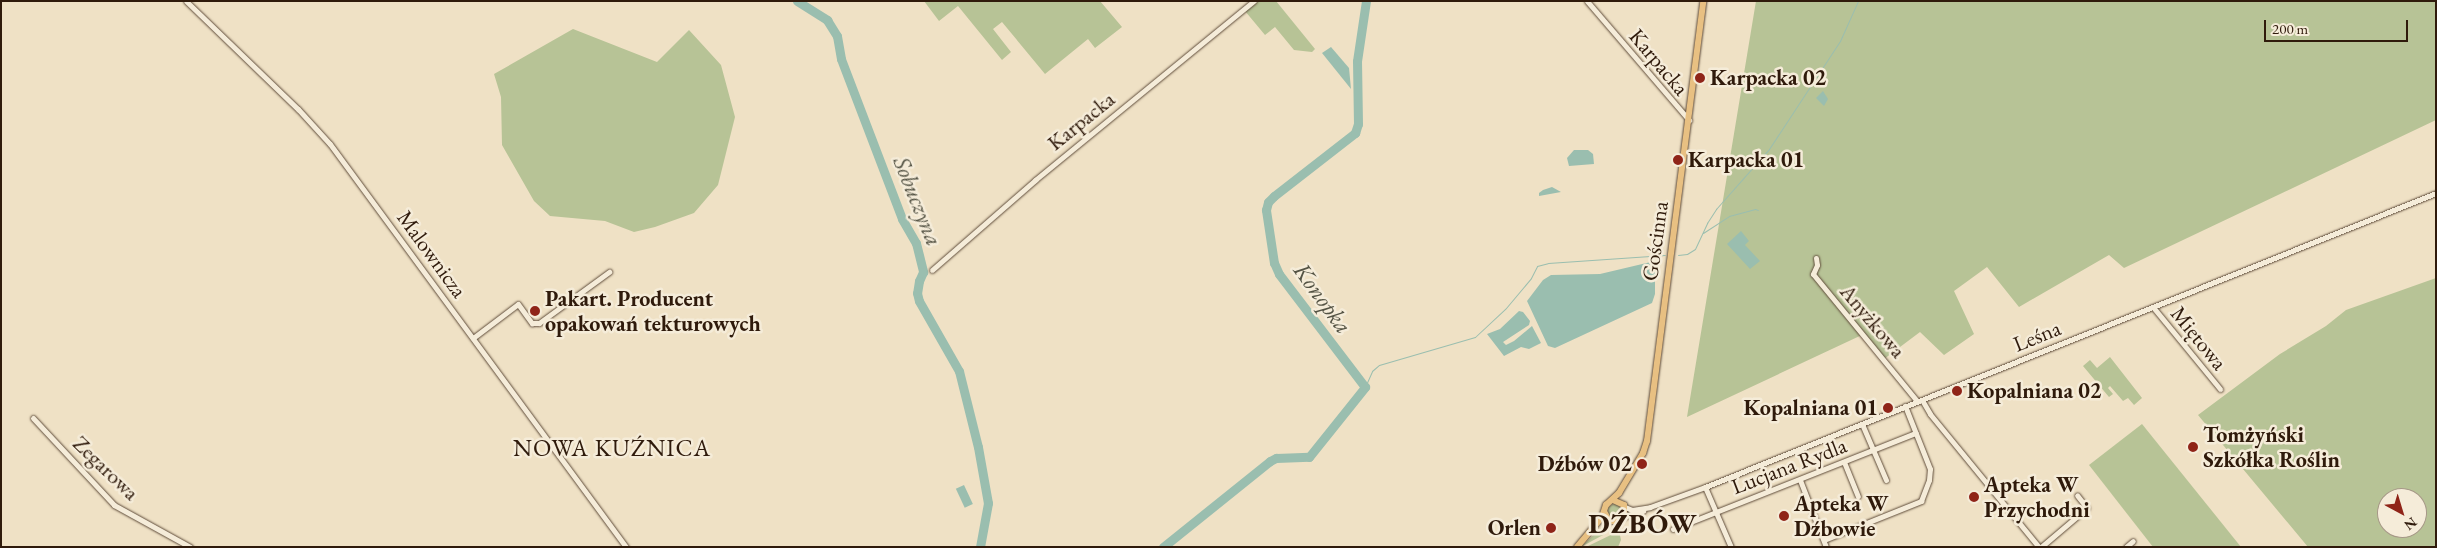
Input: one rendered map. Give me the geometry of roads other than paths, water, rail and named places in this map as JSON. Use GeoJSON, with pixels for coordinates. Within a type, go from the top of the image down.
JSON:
{"type":"FeatureCollection","features":[{"type":"Feature","properties":{"kind":"main road","name":"Gościnna"},"geometry":{"type":"LineString","coordinates":[[1614,500],[1643,453],[1649,429],[1703,1]]}},
{"type":"Feature","properties":{"kind":"main road","name":"Gościnna"},"geometry":{"type":"LineString","coordinates":[[1623,504],[1627,480]]}},
{"type":"Feature","properties":{"kind":"main road"},"geometry":{"type":"LineString","coordinates":[[1577,547],[1593,530],[1605,513],[1606,505],[1614,500],[1623,504],[1625,516],[1617,522],[1609,520],[1593,530]]}},
{"type":"Feature","properties":{"kind":"main road"},"geometry":{"type":"LineString","coordinates":[[1605,513],[1609,520]]}},
{"type":"Feature","properties":{"kind":"street","name":"Malownicza"},"geometry":{"type":"LineString","coordinates":[[186,1],[298,109],[330,144],[626,547]]}},
{"type":"Feature","properties":{"kind":"street","name":"Karpacka"},"geometry":{"type":"LineString","coordinates":[[932,270],[1035,180],[1254,1]]}},
{"type":"Feature","properties":{"kind":"street","name":"Karpacka"},"geometry":{"type":"LineString","coordinates":[[1587,1],[1689,120]]}},
{"type":"Feature","properties":{"kind":"street","name":"Leśna"},"geometry":{"type":"LineString","coordinates":[[1625,516],[1705,487],[2436,193]]}},
{"type":"Feature","properties":{"kind":"street","name":"Anyżkowa"},"geometry":{"type":"LineString","coordinates":[[1816,258],[1817,265],[1813,274],[1920,401]]}},
{"type":"Feature","properties":{"kind":"street"},"geometry":{"type":"LineString","coordinates":[[473,338],[518,304],[532,322],[538,323],[609,272]]}},
{"type":"Feature","properties":{"kind":"street","name":"Miętowa"},"geometry":{"type":"LineString","coordinates":[[2153,307],[2220,389]]}},
{"type":"Feature","properties":{"kind":"street"},"geometry":{"type":"LineString","coordinates":[[1920,401],[2040,547],[2087,508],[2077,495]]}},
{"type":"Feature","properties":{"kind":"street"},"geometry":{"type":"LineString","coordinates":[[1824,540],[1921,501],[1929,480],[1930,468],[1905,406]]}},
{"type":"Feature","properties":{"kind":"street","name":"Zegarowa"},"geometry":{"type":"LineString","coordinates":[[33,418],[114,505],[190,547]]}},
{"type":"Feature","properties":{"kind":"street"},"geometry":{"type":"LineString","coordinates":[[1862,424],[1886,480]]}},
{"type":"Feature","properties":{"kind":"street","name":"Lucjana Rydla"},"geometry":{"type":"LineString","coordinates":[[1673,529],[1916,433]]}},
{"type":"Feature","properties":{"kind":"street"},"geometry":{"type":"LineString","coordinates":[[1844,462],[1858,496]]}},
{"type":"Feature","properties":{"kind":"street"},"geometry":{"type":"LineString","coordinates":[[1800,480],[1826,547]]}},
{"type":"Feature","properties":{"kind":"street"},"geometry":{"type":"LineString","coordinates":[[1705,487],[1731,547]]}},
{"type":"Feature","properties":{"kind":"street","name":"Leśna"},"geometry":{"type":"LineString","coordinates":[[1623,504],[1634,510],[1650,507]]}},
{"type":"Feature","properties":{"kind":"street"},"geometry":{"type":"LineString","coordinates":[[2126,547],[2133,541]]}},
{"type":"Feature","properties":{"kind":"waterway","name":"Sobuczyna"},"geometry":{"type":"LineString","coordinates":[[797,1],[827,20],[837,36],[841,59],[902,219],[916,243],[923,272],[917,293],[919,301],[959,371],[978,447],[988,503],[980,547]]}},
{"type":"Feature","properties":{"kind":"waterway","name":"Konopka"},"geometry":{"type":"LineString","coordinates":[[1163,547],[1270,461],[1276,458],[1309,457],[1365,387],[1279,274],[1274,263],[1266,210],[1268,202],[1274,196],[1355,133],[1358,124],[1357,61],[1366,1]]}},
{"type":"Feature","properties":{"kind":"waterway"},"geometry":{"type":"LineString","coordinates":[[1678,255],[1687,254],[1695,249],[1716,209],[1769,149],[1840,41],[1858,1]]}},
{"type":"Feature","properties":{"kind":"waterway"},"geometry":{"type":"LineString","coordinates":[[1703,233],[1729,216],[1755,209],[1758,210]]}},
{"type":"Feature","properties":{"kind":"waterway"},"geometry":{"type":"LineString","coordinates":[[1365,387],[1372,371],[1379,365],[1475,337],[1506,308],[1531,278],[1537,266],[1548,263],[1665,255]]}},
{"type":"Feature","properties":{"kind":"place","name":"Karpacka 02"},"geometry":{"type":"Point","coordinates":[1700,78]}},
{"type":"Feature","properties":{"kind":"place","name":"Karpacka 01"},"geometry":{"type":"Point","coordinates":[1678,160]}},
{"type":"Feature","properties":{"kind":"place","name":"Pakart. Producent opakowań tekturowych"},"geometry":{"type":"Point","coordinates":[535,311]}},
{"type":"Feature","properties":{"kind":"place","name":"Kopalniana 02"},"geometry":{"type":"Point","coordinates":[1957,391]}},
{"type":"Feature","properties":{"kind":"place","name":"Kopalniana 01"},"geometry":{"type":"Point","coordinates":[1888,408]}},
{"type":"Feature","properties":{"kind":"place","name":"Tomżyński Szkółka Roślin"},"geometry":{"type":"Point","coordinates":[2193,447]}},
{"type":"Feature","properties":{"kind":"place","name":"Dźbów 02"},"geometry":{"type":"Point","coordinates":[1642,464]}},
{"type":"Feature","properties":{"kind":"place","name":"Apteka W Przychodni"},"geometry":{"type":"Point","coordinates":[1974,497]}},
{"type":"Feature","properties":{"kind":"place","name":"Apteka W Dźbowie"},"geometry":{"type":"Point","coordinates":[1784,516]}},
{"type":"Feature","properties":{"kind":"place","name":"Orlen"},"geometry":{"type":"Point","coordinates":[1551,528]}},
{"type":"Feature","properties":{"kind":"district","name":"NOWA KUŹNICA"},"geometry":{"type":"Point","coordinates":[612,448]}},
{"type":"Feature","properties":{"kind":"district","name":"DŹBÓW"},"geometry":{"type":"Point","coordinates":[1643,523]}}]}
